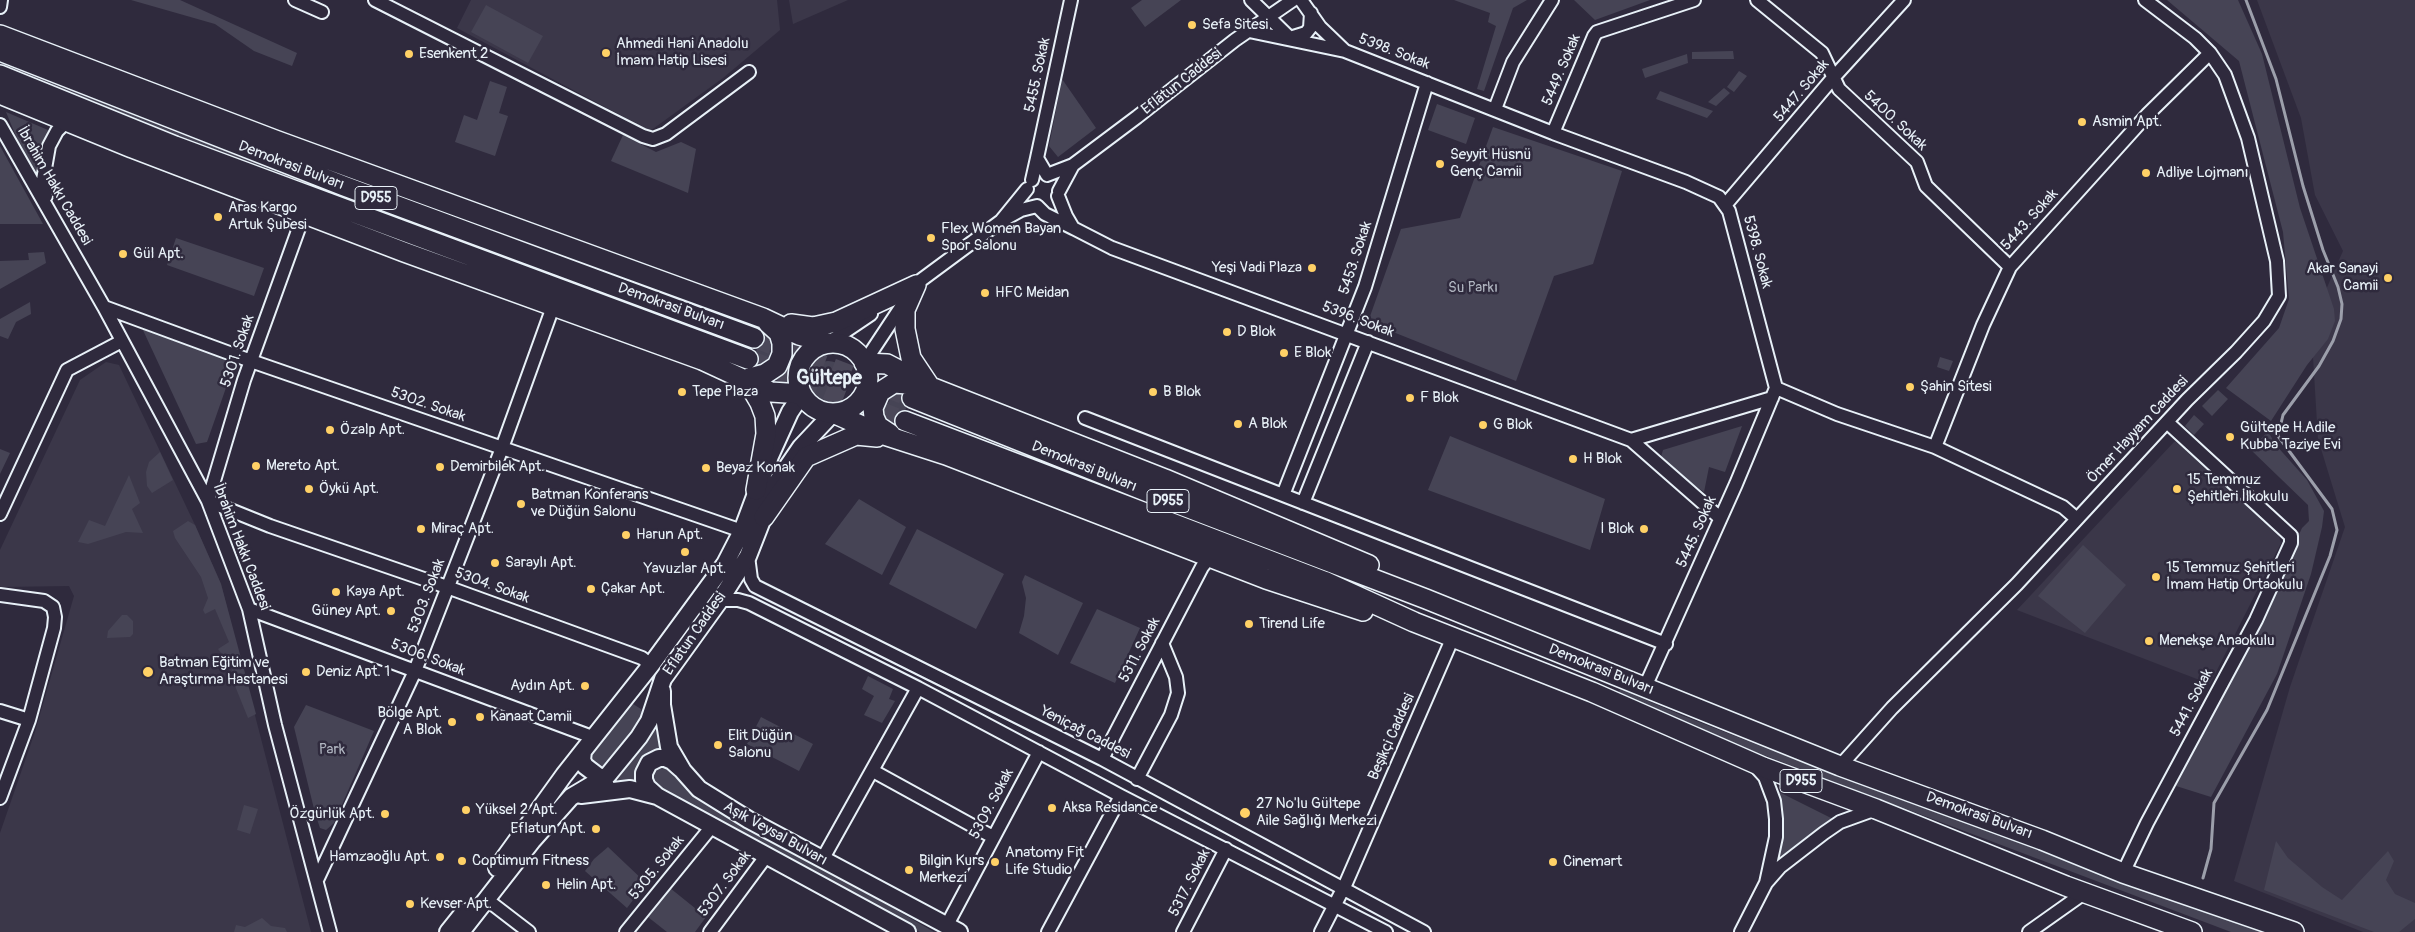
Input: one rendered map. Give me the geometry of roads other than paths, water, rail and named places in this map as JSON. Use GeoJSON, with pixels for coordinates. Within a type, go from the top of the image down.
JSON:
{"type":"FeatureCollection","features":[{"type":"Feature","properties":{"kind":"highway"},"geometry":{"type":"LineString","coordinates":[[0,35],[275,140],[763,318],[799,335],[828,343],[845,345],[853,349],[864,363],[868,376],[863,394],[850,408],[833,412]]}},
{"type":"Feature","properties":{"kind":"highway","name":"Demokrasi Bulvarı"},"geometry":{"type":"LineString","coordinates":[[0,51],[344,186],[754,338]]}},
{"type":"Feature","properties":{"kind":"highway","name":"Demokrasi Bulvarı"},"geometry":{"type":"LineString","coordinates":[[0,75],[175,146],[748,359]]}},
{"type":"Feature","properties":{"kind":"highway"},"geometry":{"type":"LineString","coordinates":[[0,94],[66,122],[304,214],[702,360],[771,392],[802,394]]}},
{"type":"Feature","properties":{"kind":"highway"},"geometry":{"type":"LineString","coordinates":[[763,318],[807,326],[836,322],[916,285]]}},
{"type":"Feature","properties":{"kind":"highway"},"geometry":{"type":"LineString","coordinates":[[916,285],[905,310],[905,329],[911,358],[931,387]]}},
{"type":"Feature","properties":{"kind":"highway"},"geometry":{"type":"LineString","coordinates":[[746,379],[765,374],[774,369],[782,354],[782,343],[779,333],[763,318]]}},
{"type":"Feature","properties":{"kind":"highway"},"geometry":{"type":"LineString","coordinates":[[828,343],[819,346],[804,357],[798,375],[802,394],[818,410],[833,412],[900,441]]}},
{"type":"Feature","properties":{"kind":"highway"},"geometry":{"type":"LineString","coordinates":[[864,363],[887,364],[931,387],[1165,479],[1350,556],[1388,575],[1426,599]]}},
{"type":"Feature","properties":{"kind":"highway"},"geometry":{"type":"LineString","coordinates":[[746,379],[765,416],[766,434],[756,490]]}},
{"type":"Feature","properties":{"kind":"highway"},"geometry":{"type":"LineString","coordinates":[[900,441],[878,426],[874,417],[875,400],[880,392],[894,383],[903,382],[931,387]]}},
{"type":"Feature","properties":{"kind":"highway","name":"Demokrasi Bulvarı"},"geometry":{"type":"LineString","coordinates":[[912,398],[1170,501],[1426,599],[1840,766],[2042,840],[2123,873],[2294,932]]}},
{"type":"Feature","properties":{"kind":"highway","name":"Demokrasi Bulvarı"},"geometry":{"type":"LineString","coordinates":[[905,420],[1324,581],[1414,622],[1592,692],[1751,762],[1876,809],[2180,930]]}},
{"type":"Feature","properties":{"kind":"highway"},"geometry":{"type":"LineString","coordinates":[[764,517],[806,457],[856,435],[872,435],[900,441],[946,455],[1266,579],[1382,616],[1414,622]]}},
{"type":"Feature","properties":{"kind":"main road","name":"Eflatun Caddesi"},"geometry":{"type":"LineString","coordinates":[[448,932],[651,665],[725,564],[742,531],[756,490],[790,412],[802,394]]}},
{"type":"Feature","properties":{"kind":"main road","name":"Eflatun Caddesi"},"geometry":{"type":"LineString","coordinates":[[605,785],[639,737],[653,709],[663,679],[720,600],[748,556],[777,482],[801,447],[833,412]]}},
{"type":"Feature","properties":{"kind":"main road","name":"Aşık Veysal Bulvarı"},"geometry":{"type":"LineString","coordinates":[[663,679],[662,705],[669,747],[682,771],[699,789],[716,802],[953,929]]}},
{"type":"Feature","properties":{"kind":"main road"},"geometry":{"type":"LineString","coordinates":[[625,698],[640,701],[653,709],[665,723]]}},
{"type":"Feature","properties":{"kind":"main road"},"geometry":{"type":"LineString","coordinates":[[583,752],[582,760],[585,766],[605,785]]}},
{"type":"Feature","properties":{"kind":"main road"},"geometry":{"type":"LineString","coordinates":[[657,796],[647,787],[644,780],[644,773],[649,763],[659,758],[665,758],[672,761],[682,771]]}},
{"type":"Feature","properties":{"kind":"main road","name":"Aşık Veysal Bulvarı"},"geometry":{"type":"LineString","coordinates":[[486,899],[532,841],[571,797],[605,785],[657,796],[907,932]]}},
{"type":"Feature","properties":{"kind":"main road"},"geometry":{"type":"LineString","coordinates":[[461,932],[486,899]]}},
{"type":"Feature","properties":{"kind":"street"},"geometry":{"type":"LineString","coordinates":[[0,7],[1,0]]}},
{"type":"Feature","properties":{"kind":"street"},"geometry":{"type":"LineString","coordinates":[[295,0],[322,12]]}},
{"type":"Feature","properties":{"kind":"street"},"geometry":{"type":"LineString","coordinates":[[375,0],[643,136],[653,139],[666,134],[749,72]]}},
{"type":"Feature","properties":{"kind":"street","name":"5455. Sokak"},"geometry":{"type":"LineString","coordinates":[[1030,184],[1071,0]]}},
{"type":"Feature","properties":{"kind":"street"},"geometry":{"type":"LineString","coordinates":[[1251,0],[1290,38],[1306,34],[1310,28],[1312,13]]}},
{"type":"Feature","properties":{"kind":"street","name":"Eflatun Caddesi"},"geometry":{"type":"LineString","coordinates":[[1073,164],[1249,30],[1292,0]]}},
{"type":"Feature","properties":{"kind":"street","name":"5398. Sokak"},"geometry":{"type":"LineString","coordinates":[[1301,0],[1312,13],[1320,27],[1345,51]]}},
{"type":"Feature","properties":{"kind":"street"},"geometry":{"type":"LineString","coordinates":[[1495,109],[1513,62],[1552,0]]}},
{"type":"Feature","properties":{"kind":"street","name":"5449. Sokak"},"geometry":{"type":"LineString","coordinates":[[1553,133],[1597,32],[1694,0]]}},
{"type":"Feature","properties":{"kind":"street","name":"5400. Sokak"},"geometry":{"type":"LineString","coordinates":[[1757,0],[1822,53],[1833,78],[1847,98],[1917,162],[1926,186],[2010,267]]}},
{"type":"Feature","properties":{"kind":"street","name":"5447. Sokak"},"geometry":{"type":"LineString","coordinates":[[1726,204],[1833,78],[1904,0]]}},
{"type":"Feature","properties":{"kind":"street","name":"Ömer Hayyam Caddesi"},"geometry":{"type":"LineString","coordinates":[[1840,766],[1892,708],[2017,584],[2258,328],[2279,296],[2277,261],[2248,138],[2224,75],[2210,53],[2195,38],[2145,0]]}},
{"type":"Feature","properties":{"kind":"street","name":"5398. Sokak"},"geometry":{"type":"LineString","coordinates":[[1249,30],[1345,51],[1553,133],[1686,182],[1720,197],[1726,204],[1738,240],[1774,393]]}},
{"type":"Feature","properties":{"kind":"street","name":"5443. Sokak"},"geometry":{"type":"LineString","coordinates":[[1935,446],[1983,325],[2010,267],[2147,114],[2210,53]]}},
{"type":"Feature","properties":{"kind":"street","name":"5453. Sokak"},"geometry":{"type":"LineString","coordinates":[[1283,495],[1348,333],[1427,83]]}},
{"type":"Feature","properties":{"kind":"street"},"geometry":{"type":"LineString","coordinates":[[47,204],[43,180],[47,155],[57,131],[66,122]]}},
{"type":"Feature","properties":{"kind":"street","name":"İbrahim Hakkı Caddesi"},"geometry":{"type":"LineString","coordinates":[[0,125],[47,204],[57,228],[104,308],[208,500],[249,609],[275,725],[330,932]]}},
{"type":"Feature","properties":{"kind":"street"},"geometry":{"type":"LineString","coordinates":[[1037,158],[1046,175],[1056,181],[1066,216],[1073,228]]}},
{"type":"Feature","properties":{"kind":"street"},"geometry":{"type":"LineString","coordinates":[[1001,221],[1036,177],[1073,164]]}},
{"type":"Feature","properties":{"kind":"street"},"geometry":{"type":"LineString","coordinates":[[828,343],[916,285],[1001,221],[1021,210],[1037,206],[1048,206],[1056,200],[1073,164]]}},
{"type":"Feature","properties":{"kind":"street"},"geometry":{"type":"LineString","coordinates":[[1030,184],[1030,199],[1037,206]]}},
{"type":"Feature","properties":{"kind":"street","name":"5396. Sokak"},"geometry":{"type":"LineString","coordinates":[[1037,206],[1045,214],[1112,248],[1348,333],[1631,440]]}},
{"type":"Feature","properties":{"kind":"street","name":"5301. Sokak"},"geometry":{"type":"LineString","coordinates":[[208,500],[251,361],[304,214]]}},
{"type":"Feature","properties":{"kind":"street"},"geometry":{"type":"LineString","coordinates":[[864,363],[916,285]]}},
{"type":"Feature","properties":{"kind":"street","name":"5302. Sokak"},"geometry":{"type":"LineString","coordinates":[[104,308],[251,361],[742,531]]}},
{"type":"Feature","properties":{"kind":"street","name":"5303. Sokak"},"geometry":{"type":"LineString","coordinates":[[317,880],[416,671],[502,448],[550,315]]}},
{"type":"Feature","properties":{"kind":"street"},"geometry":{"type":"LineString","coordinates":[[0,514],[67,370],[122,341]]}},
{"type":"Feature","properties":{"kind":"street"},"geometry":{"type":"LineString","coordinates":[[1303,503],[1368,342]]}},
{"type":"Feature","properties":{"kind":"street"},"geometry":{"type":"LineString","coordinates":[[1631,440],[1774,393],[1935,446],[2063,507],[2077,519]]}},
{"type":"Feature","properties":{"kind":"street","name":"5445. Sokak"},"geometry":{"type":"LineString","coordinates":[[1645,687],[1666,644],[1774,393]]}},
{"type":"Feature","properties":{"kind":"street"},"geometry":{"type":"LineString","coordinates":[[1085,418],[1666,644]]}},
{"type":"Feature","properties":{"kind":"street","name":"5441. Sokak"},"geometry":{"type":"LineString","coordinates":[[2123,873],[2147,823],[2256,620],[2292,543],[2290,536],[2168,423]]}},
{"type":"Feature","properties":{"kind":"street"},"geometry":{"type":"LineString","coordinates":[[1631,440],[1720,518]]}},
{"type":"Feature","properties":{"kind":"street","name":"5304. Sokak"},"geometry":{"type":"LineString","coordinates":[[208,500],[270,526],[447,587],[642,658],[651,665]]}},
{"type":"Feature","properties":{"kind":"street","name":"Yeniçağ Caddesi"},"geometry":{"type":"LineString","coordinates":[[748,556],[751,579],[754,586],[1102,759],[1424,932]]}},
{"type":"Feature","properties":{"kind":"street","name":"5311. Sokak"},"geometry":{"type":"LineString","coordinates":[[1102,759],[1202,568],[1210,557]]}},
{"type":"Feature","properties":{"kind":"street"},"geometry":{"type":"LineString","coordinates":[[0,595],[44,601],[53,607],[54,628],[29,720],[0,798]]}},
{"type":"Feature","properties":{"kind":"street"},"geometry":{"type":"LineString","coordinates":[[720,600],[749,602],[1386,932]]}},
{"type":"Feature","properties":{"kind":"street","name":"5306. Sokak"},"geometry":{"type":"LineString","coordinates":[[249,609],[595,738]]}},
{"type":"Feature","properties":{"kind":"street","name":"Beşikçi Caddesi"},"geometry":{"type":"LineString","coordinates":[[1321,932],[1344,888],[1453,637]]}},
{"type":"Feature","properties":{"kind":"street"},"geometry":{"type":"LineString","coordinates":[[1137,779],[1171,715],[1178,693],[1176,677],[1162,643]]}},
{"type":"Feature","properties":{"kind":"street"},"geometry":{"type":"LineString","coordinates":[[822,860],[918,688]]}},
{"type":"Feature","properties":{"kind":"street"},"geometry":{"type":"LineString","coordinates":[[0,711],[29,720]]}},
{"type":"Feature","properties":{"kind":"street","name":"5309. Sokak"},"geometry":{"type":"LineString","coordinates":[[953,929],[993,837],[1039,752]]}},
{"type":"Feature","properties":{"kind":"street"},"geometry":{"type":"LineString","coordinates":[[1751,762],[1765,777],[1774,801],[1776,837],[1766,883]]}},
{"type":"Feature","properties":{"kind":"street"},"geometry":{"type":"LineString","coordinates":[[873,771],[993,837]]}},
{"type":"Feature","properties":{"kind":"street"},"geometry":{"type":"LineString","coordinates":[[1048,932],[1121,796]]}},
{"type":"Feature","properties":{"kind":"street"},"geometry":{"type":"LineString","coordinates":[[1741,932],[1766,883],[1780,867],[1824,832],[1840,822],[1876,809]]}},
{"type":"Feature","properties":{"kind":"street","name":"5305. Sokak"},"geometry":{"type":"LineString","coordinates":[[626,932],[714,826]]}},
{"type":"Feature","properties":{"kind":"street","name":"5317. Sokak"},"geometry":{"type":"LineString","coordinates":[[1183,932],[1226,849]]}},
{"type":"Feature","properties":{"kind":"street","name":"5307. Sokak"},"geometry":{"type":"LineString","coordinates":[[710,932],[767,855]]}},
{"type":"Feature","properties":{"kind":"street"},"geometry":{"type":"LineString","coordinates":[[2029,932],[2084,893]]}},
{"type":"Feature","properties":{"kind":"street"},"geometry":{"type":"LineString","coordinates":[[486,899],[529,932]]}},
{"type":"Feature","properties":{"kind":"waterway"},"geometry":{"type":"LineString","coordinates":[[2203,878],[2211,849],[2214,803],[2267,710],[2330,556],[2337,530],[2332,509],[2278,436],[2283,415],[2319,366],[2333,341],[2341,319],[2342,304],[2338,287],[2323,250],[2303,186],[2276,79],[2246,0]]}},
{"type":"Feature","properties":{"kind":"tunnel"},"geometry":{"type":"LineString","coordinates":[[754,338],[912,398]]}},
{"type":"Feature","properties":{"kind":"tunnel"},"geometry":{"type":"LineString","coordinates":[[748,359],[905,421]]}},
{"type":"Feature","properties":{"kind":"place","name":"Sefa Sitesi"},"geometry":{"type":"Point","coordinates":[1192,25]}},
{"type":"Feature","properties":{"kind":"place","name":"Ahmedi Hani Anadolu İmam Hatip Lisesi"},"geometry":{"type":"Point","coordinates":[606,53]}},
{"type":"Feature","properties":{"kind":"place","name":"Esenkent 2"},"geometry":{"type":"Point","coordinates":[409,54]}},
{"type":"Feature","properties":{"kind":"place","name":"Asmin Apt."},"geometry":{"type":"Point","coordinates":[2082,122]}},
{"type":"Feature","properties":{"kind":"place","name":"Seyyit Hüsnü Genç Camii"},"geometry":{"type":"Point","coordinates":[1440,164]}},
{"type":"Feature","properties":{"kind":"place","name":"Adliye Lojmanı"},"geometry":{"type":"Point","coordinates":[2146,173]}},
{"type":"Feature","properties":{"kind":"place","name":"Aras Kargo Artuk Şubesi"},"geometry":{"type":"Point","coordinates":[218,217]}},
{"type":"Feature","properties":{"kind":"place","name":"Flex Women Bayan Spor Salonu"},"geometry":{"type":"Point","coordinates":[931,238]}},
{"type":"Feature","properties":{"kind":"place","name":"Gül Apt."},"geometry":{"type":"Point","coordinates":[123,254]}},
{"type":"Feature","properties":{"kind":"place","name":"Yeşi Vadi Plaza"},"geometry":{"type":"Point","coordinates":[1312,268]}},
{"type":"Feature","properties":{"kind":"place","name":"Akar Sanayi Camii"},"geometry":{"type":"Point","coordinates":[2388,278]}},
{"type":"Feature","properties":{"kind":"place","name":"HFC Meidan"},"geometry":{"type":"Point","coordinates":[985,293]}},
{"type":"Feature","properties":{"kind":"place","name":"D Blok"},"geometry":{"type":"Point","coordinates":[1227,332]}},
{"type":"Feature","properties":{"kind":"place","name":"E Blok"},"geometry":{"type":"Point","coordinates":[1284,353]}},
{"type":"Feature","properties":{"kind":"place","name":"Şahin Sitesi"},"geometry":{"type":"Point","coordinates":[1910,387]}},
{"type":"Feature","properties":{"kind":"place","name":"Tepe Plaza"},"geometry":{"type":"Point","coordinates":[682,392]}},
{"type":"Feature","properties":{"kind":"place","name":"B Blok"},"geometry":{"type":"Point","coordinates":[1153,392]}},
{"type":"Feature","properties":{"kind":"place","name":"F Blok"},"geometry":{"type":"Point","coordinates":[1410,398]}},
{"type":"Feature","properties":{"kind":"place","name":"A Blok"},"geometry":{"type":"Point","coordinates":[1238,424]}},
{"type":"Feature","properties":{"kind":"place","name":"G Blok"},"geometry":{"type":"Point","coordinates":[1483,425]}},
{"type":"Feature","properties":{"kind":"place","name":"Özalp Apt."},"geometry":{"type":"Point","coordinates":[330,430]}},
{"type":"Feature","properties":{"kind":"place","name":"Gültepe H.Adile Kubba Taziye Evi"},"geometry":{"type":"Point","coordinates":[2230,437]}},
{"type":"Feature","properties":{"kind":"place","name":"H Blok"},"geometry":{"type":"Point","coordinates":[1573,459]}},
{"type":"Feature","properties":{"kind":"place","name":"Mereto Apt."},"geometry":{"type":"Point","coordinates":[256,466]}},
{"type":"Feature","properties":{"kind":"place","name":"Demirbilek Apt."},"geometry":{"type":"Point","coordinates":[440,467]}},
{"type":"Feature","properties":{"kind":"place","name":"Beyaz Konak"},"geometry":{"type":"Point","coordinates":[706,468]}},
{"type":"Feature","properties":{"kind":"place","name":"Öykü Apt."},"geometry":{"type":"Point","coordinates":[309,489]}},
{"type":"Feature","properties":{"kind":"place","name":"15 Temmuz Şehitleri İlkokulu"},"geometry":{"type":"Point","coordinates":[2177,489]}},
{"type":"Feature","properties":{"kind":"place","name":"Batman Konferans ve Düğün Salonu"},"geometry":{"type":"Point","coordinates":[521,504]}},
{"type":"Feature","properties":{"kind":"place","name":"Miraç Apt."},"geometry":{"type":"Point","coordinates":[421,529]}},
{"type":"Feature","properties":{"kind":"place","name":"I Blok"},"geometry":{"type":"Point","coordinates":[1644,529]}},
{"type":"Feature","properties":{"kind":"place","name":"Harun Apt."},"geometry":{"type":"Point","coordinates":[626,535]}},
{"type":"Feature","properties":{"kind":"place","name":"Yavuzlar Apt."},"geometry":{"type":"Point","coordinates":[685,552]}},
{"type":"Feature","properties":{"kind":"place","name":"Saraylı Apt."},"geometry":{"type":"Point","coordinates":[495,563]}},
{"type":"Feature","properties":{"kind":"place","name":"15 Temmuz Şehitleri İmam Hatip Ortaokulu"},"geometry":{"type":"Point","coordinates":[2156,577]}},
{"type":"Feature","properties":{"kind":"place","name":"Çakar Apt."},"geometry":{"type":"Point","coordinates":[591,589]}},
{"type":"Feature","properties":{"kind":"place","name":"Kaya Apt."},"geometry":{"type":"Point","coordinates":[336,592]}},
{"type":"Feature","properties":{"kind":"place","name":"Güney Apt."},"geometry":{"type":"Point","coordinates":[391,611]}},
{"type":"Feature","properties":{"kind":"place","name":"Tirend Life"},"geometry":{"type":"Point","coordinates":[1249,624]}},
{"type":"Feature","properties":{"kind":"place","name":"Menekşe Anaokulu"},"geometry":{"type":"Point","coordinates":[2149,641]}},
{"type":"Feature","properties":{"kind":"place","name":"Batman Eğitim ve Araştırma Hastanesi"},"geometry":{"type":"Point","coordinates":[148,672]}},
{"type":"Feature","properties":{"kind":"place","name":"Deniz Apt. 1"},"geometry":{"type":"Point","coordinates":[306,672]}},
{"type":"Feature","properties":{"kind":"place","name":"Aydın Apt."},"geometry":{"type":"Point","coordinates":[585,686]}},
{"type":"Feature","properties":{"kind":"place","name":"Kanaat Camii"},"geometry":{"type":"Point","coordinates":[480,717]}},
{"type":"Feature","properties":{"kind":"place","name":"Bölge Apt. A Blok"},"geometry":{"type":"Point","coordinates":[452,722]}},
{"type":"Feature","properties":{"kind":"place","name":"Elit Düğün Salonu"},"geometry":{"type":"Point","coordinates":[718,745]}},
{"type":"Feature","properties":{"kind":"place","name":"Aksa Residance"},"geometry":{"type":"Point","coordinates":[1052,808]}},
{"type":"Feature","properties":{"kind":"place","name":"Yüksel 2 Apt."},"geometry":{"type":"Point","coordinates":[466,810]}},
{"type":"Feature","properties":{"kind":"place","name":"27 No'lu Gültepe Aile Sağlığı Merkezi"},"geometry":{"type":"Point","coordinates":[1245,813]}},
{"type":"Feature","properties":{"kind":"place","name":"Özgürlük Apt."},"geometry":{"type":"Point","coordinates":[385,814]}},
{"type":"Feature","properties":{"kind":"place","name":"Eflatun Apt."},"geometry":{"type":"Point","coordinates":[596,829]}},
{"type":"Feature","properties":{"kind":"place","name":"Hamzaoğlu Apt."},"geometry":{"type":"Point","coordinates":[440,857]}},
{"type":"Feature","properties":{"kind":"place","name":"Coptimum Fitness"},"geometry":{"type":"Point","coordinates":[462,861]}},
{"type":"Feature","properties":{"kind":"place","name":"Anatomy Fit Life Studio"},"geometry":{"type":"Point","coordinates":[995,862]}},
{"type":"Feature","properties":{"kind":"place","name":"Cinemart"},"geometry":{"type":"Point","coordinates":[1553,862]}},
{"type":"Feature","properties":{"kind":"place","name":"Bilgin Kurs Merkezi"},"geometry":{"type":"Point","coordinates":[909,870]}},
{"type":"Feature","properties":{"kind":"place","name":"Helin Apt."},"geometry":{"type":"Point","coordinates":[546,885]}},
{"type":"Feature","properties":{"kind":"place","name":"Kevser Apt."},"geometry":{"type":"Point","coordinates":[410,904]}},
{"type":"Feature","properties":{"kind":"district","name":"Gültepe"},"geometry":{"type":"Point","coordinates":[829,379]}},
{"type":"Feature","properties":{"kind":"park label","name":"Su Parkı"},"geometry":{"type":"Point","coordinates":[1473,288]}},
{"type":"Feature","properties":{"kind":"park label","name":"Park"},"geometry":{"type":"Point","coordinates":[332,750]}}]}
